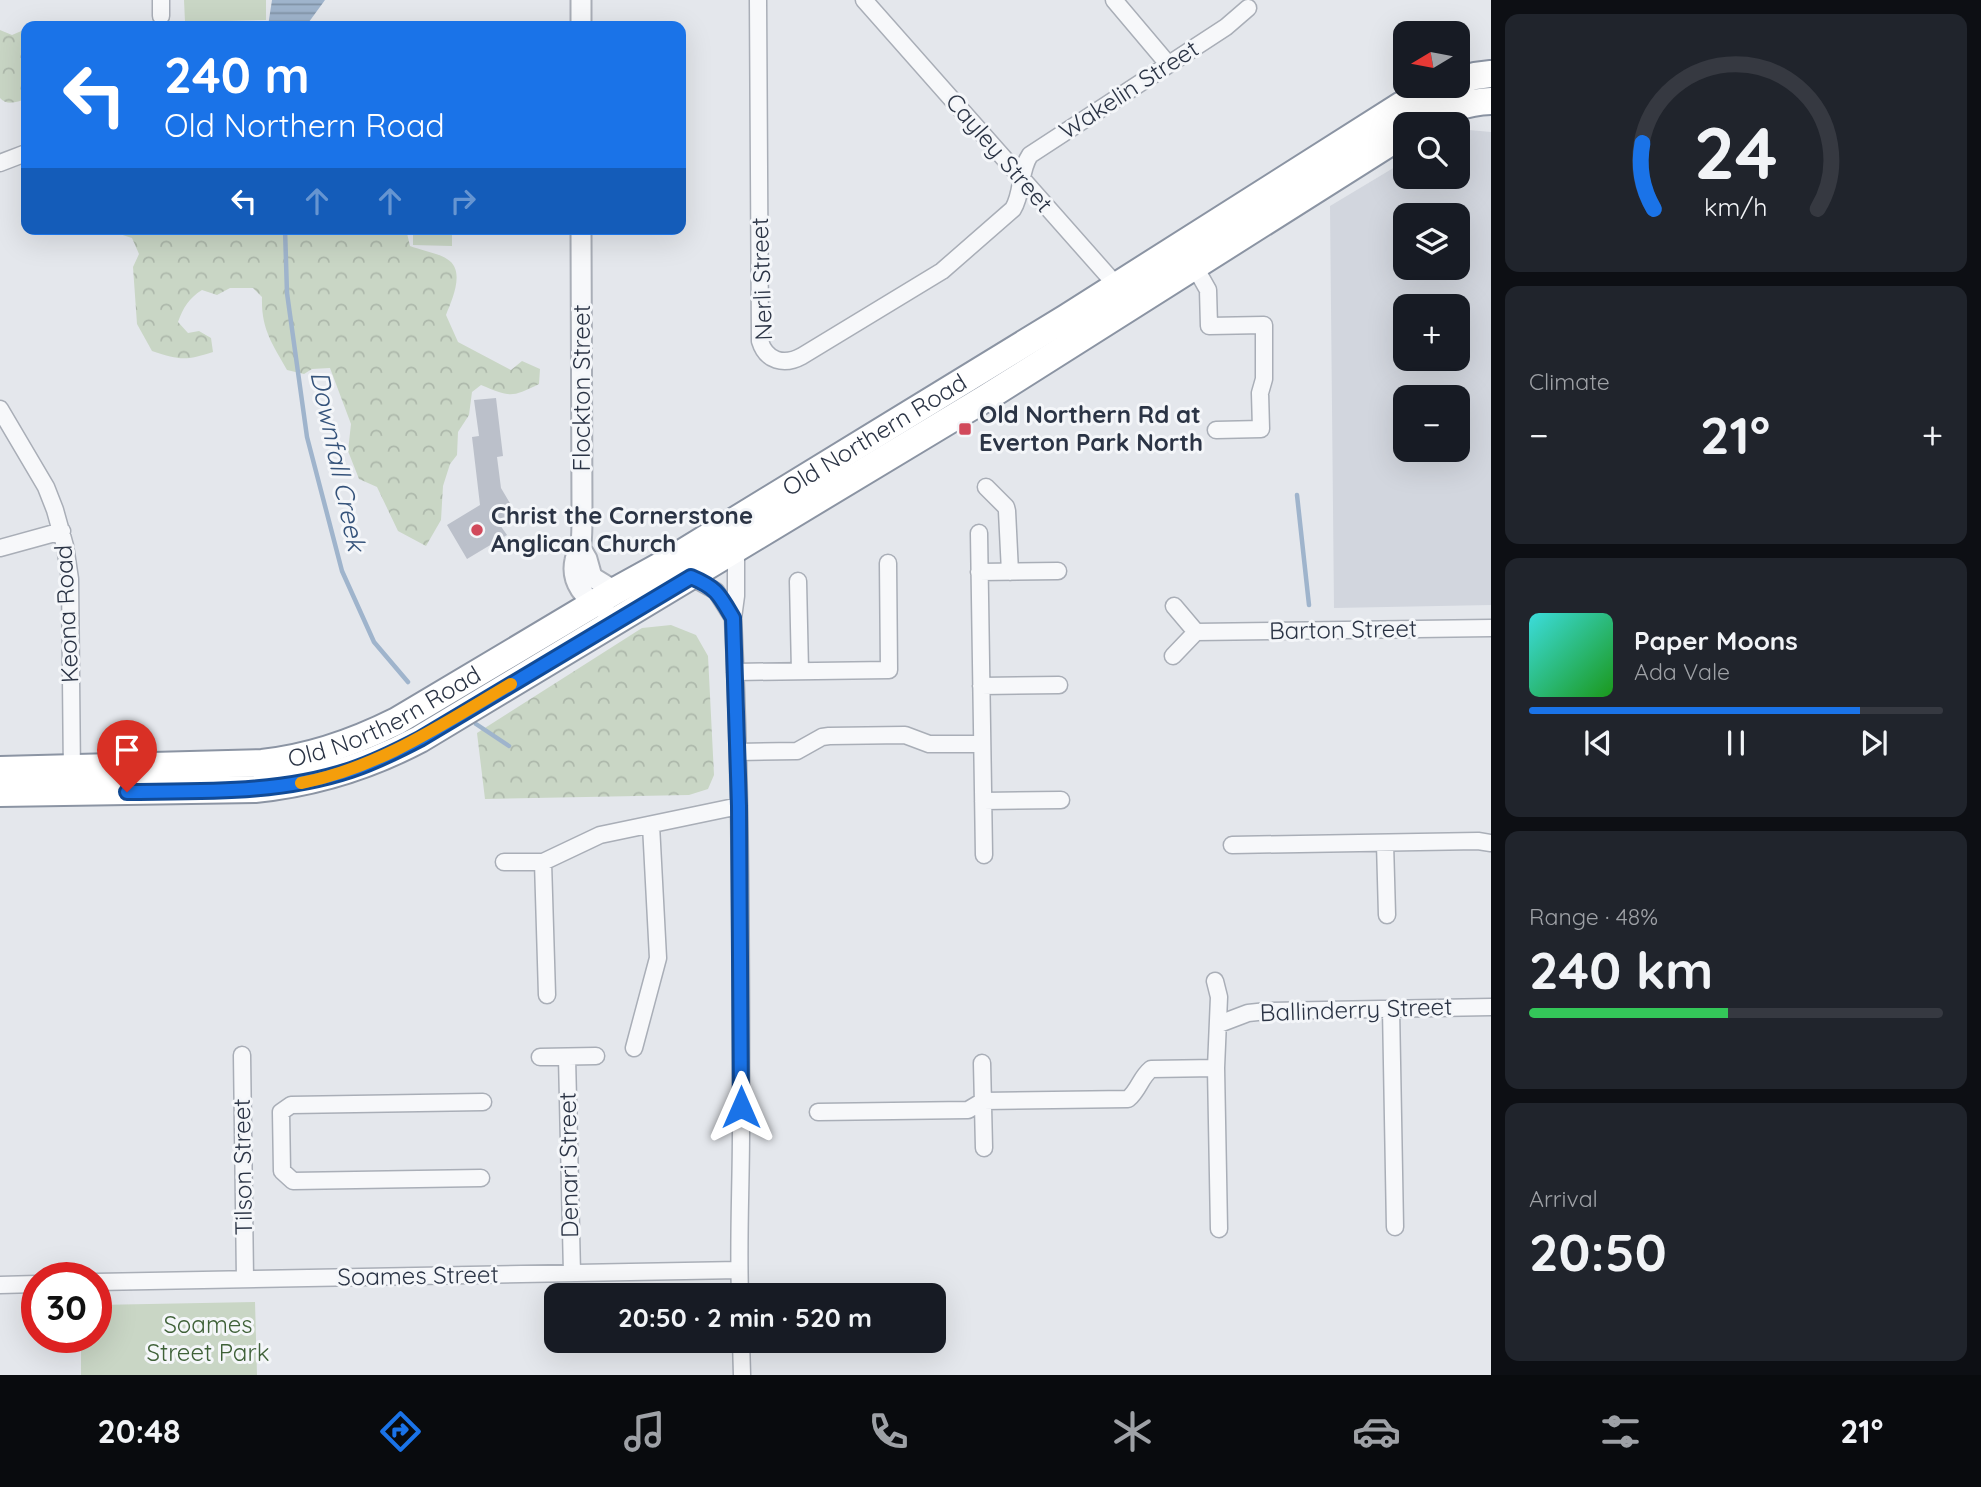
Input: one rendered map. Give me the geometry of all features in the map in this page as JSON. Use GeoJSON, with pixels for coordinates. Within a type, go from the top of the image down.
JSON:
{"type":"FeatureCollection","features":[{"type":"Feature","properties":{"kind":"highway"},"geometry":{"type":"LineString","coordinates":[[1470,77],[1491,74]]}},
{"type":"Feature","properties":{"kind":"highway","name":"Old Northern Road"},"geometry":{"type":"LineString","coordinates":[[0,793],[72,779],[282,761],[324,752],[371,734],[664,564],[1066,318],[1417,98]]}},
{"type":"Feature","properties":{"kind":"highway"},"geometry":{"type":"LineString","coordinates":[[1444,112],[1466,104],[1491,102]]}},
{"type":"Feature","properties":{"kind":"highway","name":"Old Northern Road"},"geometry":{"type":"LineString","coordinates":[[0,770],[72,779],[255,789],[305,782],[376,761],[420,739],[736,550],[1092,332],[1393,141]]}},
{"type":"Feature","properties":{"kind":"highway"},"geometry":{"type":"LineString","coordinates":[[1066,318],[1084,323],[1092,332]]}},
{"type":"Feature","properties":{"kind":"street"},"geometry":{"type":"LineString","coordinates":[[581,0],[581,21]]}},
{"type":"Feature","properties":{"kind":"street","name":"Nerli Street"},"geometry":{"type":"LineString","coordinates":[[758,0],[759,331],[762,348],[771,358],[787,362],[794,360],[942,271],[1013,209],[1021,179]]}},
{"type":"Feature","properties":{"kind":"street","name":"Cayley Street"},"geometry":{"type":"LineString","coordinates":[[864,0],[1115,286],[1130,308]]}},
{"type":"Feature","properties":{"kind":"street"},"geometry":{"type":"LineString","coordinates":[[1114,0],[1168,64]]}},
{"type":"Feature","properties":{"kind":"street","name":"Wakelin Street"},"geometry":{"type":"LineString","coordinates":[[1021,179],[1030,155],[1226,27],[1248,8]]}},
{"type":"Feature","properties":{"kind":"street"},"geometry":{"type":"LineString","coordinates":[[0,163],[21,155]]}},
{"type":"Feature","properties":{"kind":"street","name":"Flockton Street"},"geometry":{"type":"LineString","coordinates":[[581,235],[580,547],[574,560],[575,579],[583,595],[604,598]]}},
{"type":"Feature","properties":{"kind":"street"},"geometry":{"type":"LineString","coordinates":[[1195,267],[1208,290],[1209,327],[1264,325],[1261,429],[1216,430]]}},
{"type":"Feature","properties":{"kind":"street","name":"Keona Road"},"geometry":{"type":"LineString","coordinates":[[0,410],[46,486],[62,531],[70,579],[72,779]]}},
{"type":"Feature","properties":{"kind":"street"},"geometry":{"type":"LineString","coordinates":[[986,487],[1006,507],[1010,572]]}},
{"type":"Feature","properties":{"kind":"street"},"geometry":{"type":"LineString","coordinates":[[0,548],[62,531]]}},
{"type":"Feature","properties":{"kind":"street"},"geometry":{"type":"LineString","coordinates":[[979,533],[984,855]]}},
{"type":"Feature","properties":{"kind":"street"},"geometry":{"type":"LineString","coordinates":[[736,550],[733,618],[739,806],[740,1283]]}},
{"type":"Feature","properties":{"kind":"street"},"geometry":{"type":"LineString","coordinates":[[735,672],[889,670],[888,563]]}},
{"type":"Feature","properties":{"kind":"street"},"geometry":{"type":"LineString","coordinates":[[979,572],[1058,571]]}},
{"type":"Feature","properties":{"kind":"street"},"geometry":{"type":"LineString","coordinates":[[691,577],[716,591],[733,618]]}},
{"type":"Feature","properties":{"kind":"street"},"geometry":{"type":"LineString","coordinates":[[798,581],[800,671]]}},
{"type":"Feature","properties":{"kind":"street"},"geometry":{"type":"LineString","coordinates":[[604,598],[606,610],[634,611]]}},
{"type":"Feature","properties":{"kind":"street"},"geometry":{"type":"LineString","coordinates":[[1173,656],[1196,632],[1174,606]]}},
{"type":"Feature","properties":{"kind":"street","name":"Barton Street"},"geometry":{"type":"LineString","coordinates":[[1196,632],[1491,628]]}},
{"type":"Feature","properties":{"kind":"street"},"geometry":{"type":"LineString","coordinates":[[981,686],[1059,685]]}},
{"type":"Feature","properties":{"kind":"street"},"geometry":{"type":"LineString","coordinates":[[738,752],[797,751],[829,736],[905,734],[929,744],[982,744]]}},
{"type":"Feature","properties":{"kind":"street"},"geometry":{"type":"LineString","coordinates":[[983,801],[1061,800]]}},
{"type":"Feature","properties":{"kind":"street"},"geometry":{"type":"LineString","coordinates":[[504,862],[543,862],[600,835],[739,806]]}},
{"type":"Feature","properties":{"kind":"street"},"geometry":{"type":"LineString","coordinates":[[634,1048],[658,958],[651,825]]}},
{"type":"Feature","properties":{"kind":"street"},"geometry":{"type":"LineString","coordinates":[[1232,845],[1478,841],[1491,843]]}},
{"type":"Feature","properties":{"kind":"street"},"geometry":{"type":"LineString","coordinates":[[1385,843],[1387,915]]}},
{"type":"Feature","properties":{"kind":"street"},"geometry":{"type":"LineString","coordinates":[[543,862],[547,995]]}},
{"type":"Feature","properties":{"kind":"street"},"geometry":{"type":"LineString","coordinates":[[1215,981],[1219,996],[1216,1068],[1219,1229]]}},
{"type":"Feature","properties":{"kind":"street","name":"Ballinderry Street"},"geometry":{"type":"LineString","coordinates":[[1219,1024],[1248,1013],[1268,1011],[1491,1007]]}},
{"type":"Feature","properties":{"kind":"street"},"geometry":{"type":"LineString","coordinates":[[1391,1008],[1395,1227]]}},
{"type":"Feature","properties":{"kind":"street","name":"Tilson Street"},"geometry":{"type":"LineString","coordinates":[[242,1055],[245,1279]]}},
{"type":"Feature","properties":{"kind":"street","name":"Denari Street"},"geometry":{"type":"LineString","coordinates":[[540,1057],[596,1056]]}},
{"type":"Feature","properties":{"kind":"street","name":"Denari Street"},"geometry":{"type":"LineString","coordinates":[[567,1057],[572,1273]]}},
{"type":"Feature","properties":{"kind":"street"},"geometry":{"type":"LineString","coordinates":[[982,1063],[984,1148]]}},
{"type":"Feature","properties":{"kind":"street"},"geometry":{"type":"LineString","coordinates":[[818,1112],[968,1110],[983,1101],[1128,1099],[1136,1093],[1144,1075],[1151,1069],[1216,1068]]}},
{"type":"Feature","properties":{"kind":"street"},"geometry":{"type":"LineString","coordinates":[[481,1178],[293,1181],[282,1171],[281,1112],[291,1105],[483,1102]]}},
{"type":"Feature","properties":{"kind":"street","name":"Soames Street"},"geometry":{"type":"LineString","coordinates":[[112,1282],[739,1270]]}},
{"type":"Feature","properties":{"kind":"street"},"geometry":{"type":"LineString","coordinates":[[0,1285],[21,1284]]}},
{"type":"Feature","properties":{"kind":"street"},"geometry":{"type":"LineString","coordinates":[[741,1353],[742,1375]]}},
{"type":"Feature","properties":{"kind":"shaded area"},"geometry":{"type":"Polygon","coordinates":[[[1470,130],[1491,132],[1491,605],[1334,608],[1330,206],[1393,168],[1393,189],[1470,189],[1470,130]]]}},
{"type":"Feature","properties":{"kind":"green space"},"geometry":{"type":"Polygon","coordinates":[[[184,0],[266,0],[266,20],[185,21],[184,0]]]}},
{"type":"Feature","properties":{"kind":"green space"},"geometry":{"type":"Polygon","coordinates":[[[0,30],[12,35],[21,31],[21,100],[12,103],[0,98],[0,30]]]}},
{"type":"Feature","properties":{"kind":"green space"},"geometry":{"type":"Polygon","coordinates":[[[123,235],[407,235],[410,246],[447,259],[456,270],[456,286],[446,315],[458,342],[511,370],[522,361],[540,369],[539,384],[516,394],[505,394],[481,385],[472,392],[469,415],[458,432],[457,455],[450,464],[443,486],[441,520],[426,546],[398,531],[377,487],[359,479],[348,451],[351,424],[330,368],[312,369],[304,374],[287,370],[266,327],[262,297],[253,288],[230,288],[217,295],[202,290],[193,296],[184,308],[178,322],[188,333],[199,331],[211,338],[213,352],[182,358],[152,351],[137,324],[133,267],[139,254],[132,238],[123,235]]]}},
{"type":"Feature","properties":{"kind":"green space"},"geometry":{"type":"Polygon","coordinates":[[[413,235],[452,235],[452,246],[413,245],[413,235]]]}},
{"type":"Feature","properties":{"kind":"green space"},"geometry":{"type":"Polygon","coordinates":[[[671,625],[696,635],[708,656],[714,775],[708,789],[689,795],[485,799],[477,733],[642,628],[671,625]]]}},
{"type":"Feature","properties":{"kind":"green space","name":"Soames Street Park"},"geometry":{"type":"Polygon","coordinates":[[[255,1302],[257,1375],[81,1375],[81,1353],[112,1353],[112,1305],[255,1302]]]}},
{"type":"Feature","properties":{"kind":"water"},"geometry":{"type":"Polygon","coordinates":[[[272,0],[325,0],[310,21],[269,21],[272,0]]]}},
{"type":"Feature","properties":{"kind":"building"},"geometry":{"type":"Polygon","coordinates":[[[496,398],[503,456],[497,457],[501,488],[517,515],[500,525],[507,535],[467,559],[447,525],[480,505],[472,437],[479,436],[474,400],[496,398]]]}},
{"type":"Feature","properties":{"kind":"waterway","name":"Downfall Creek"},"geometry":{"type":"LineString","coordinates":[[285,235],[287,293],[307,437],[342,571],[374,642],[408,682]]}},
{"type":"Feature","properties":{"kind":"waterway"},"geometry":{"type":"LineString","coordinates":[[1297,495],[1309,605]]}},
{"type":"Feature","properties":{"kind":"waterway"},"geometry":{"type":"LineString","coordinates":[[476,724],[509,746]]}},
{"type":"Feature","properties":{"kind":"slow traffic"},"geometry":{"type":"LineString","coordinates":[[301,783],[376,761],[420,739],[511,684]]}},
{"type":"Feature","properties":{"kind":"place","name":"Old Northern Rd at Everton Park North"},"geometry":{"type":"Point","coordinates":[965,429]}},
{"type":"Feature","properties":{"kind":"place","name":"Christ the Cornerstone Anglican Church"},"geometry":{"type":"Point","coordinates":[477,530]}},
{"type":"Feature","properties":{"kind":"route"},"geometry":{"type":"LineString","coordinates":[[127,792],[233,790],[280,786],[326,777],[376,761],[420,739],[691,577],[701,581],[716,591],[733,618],[739,806],[741,1107]]}}]}
